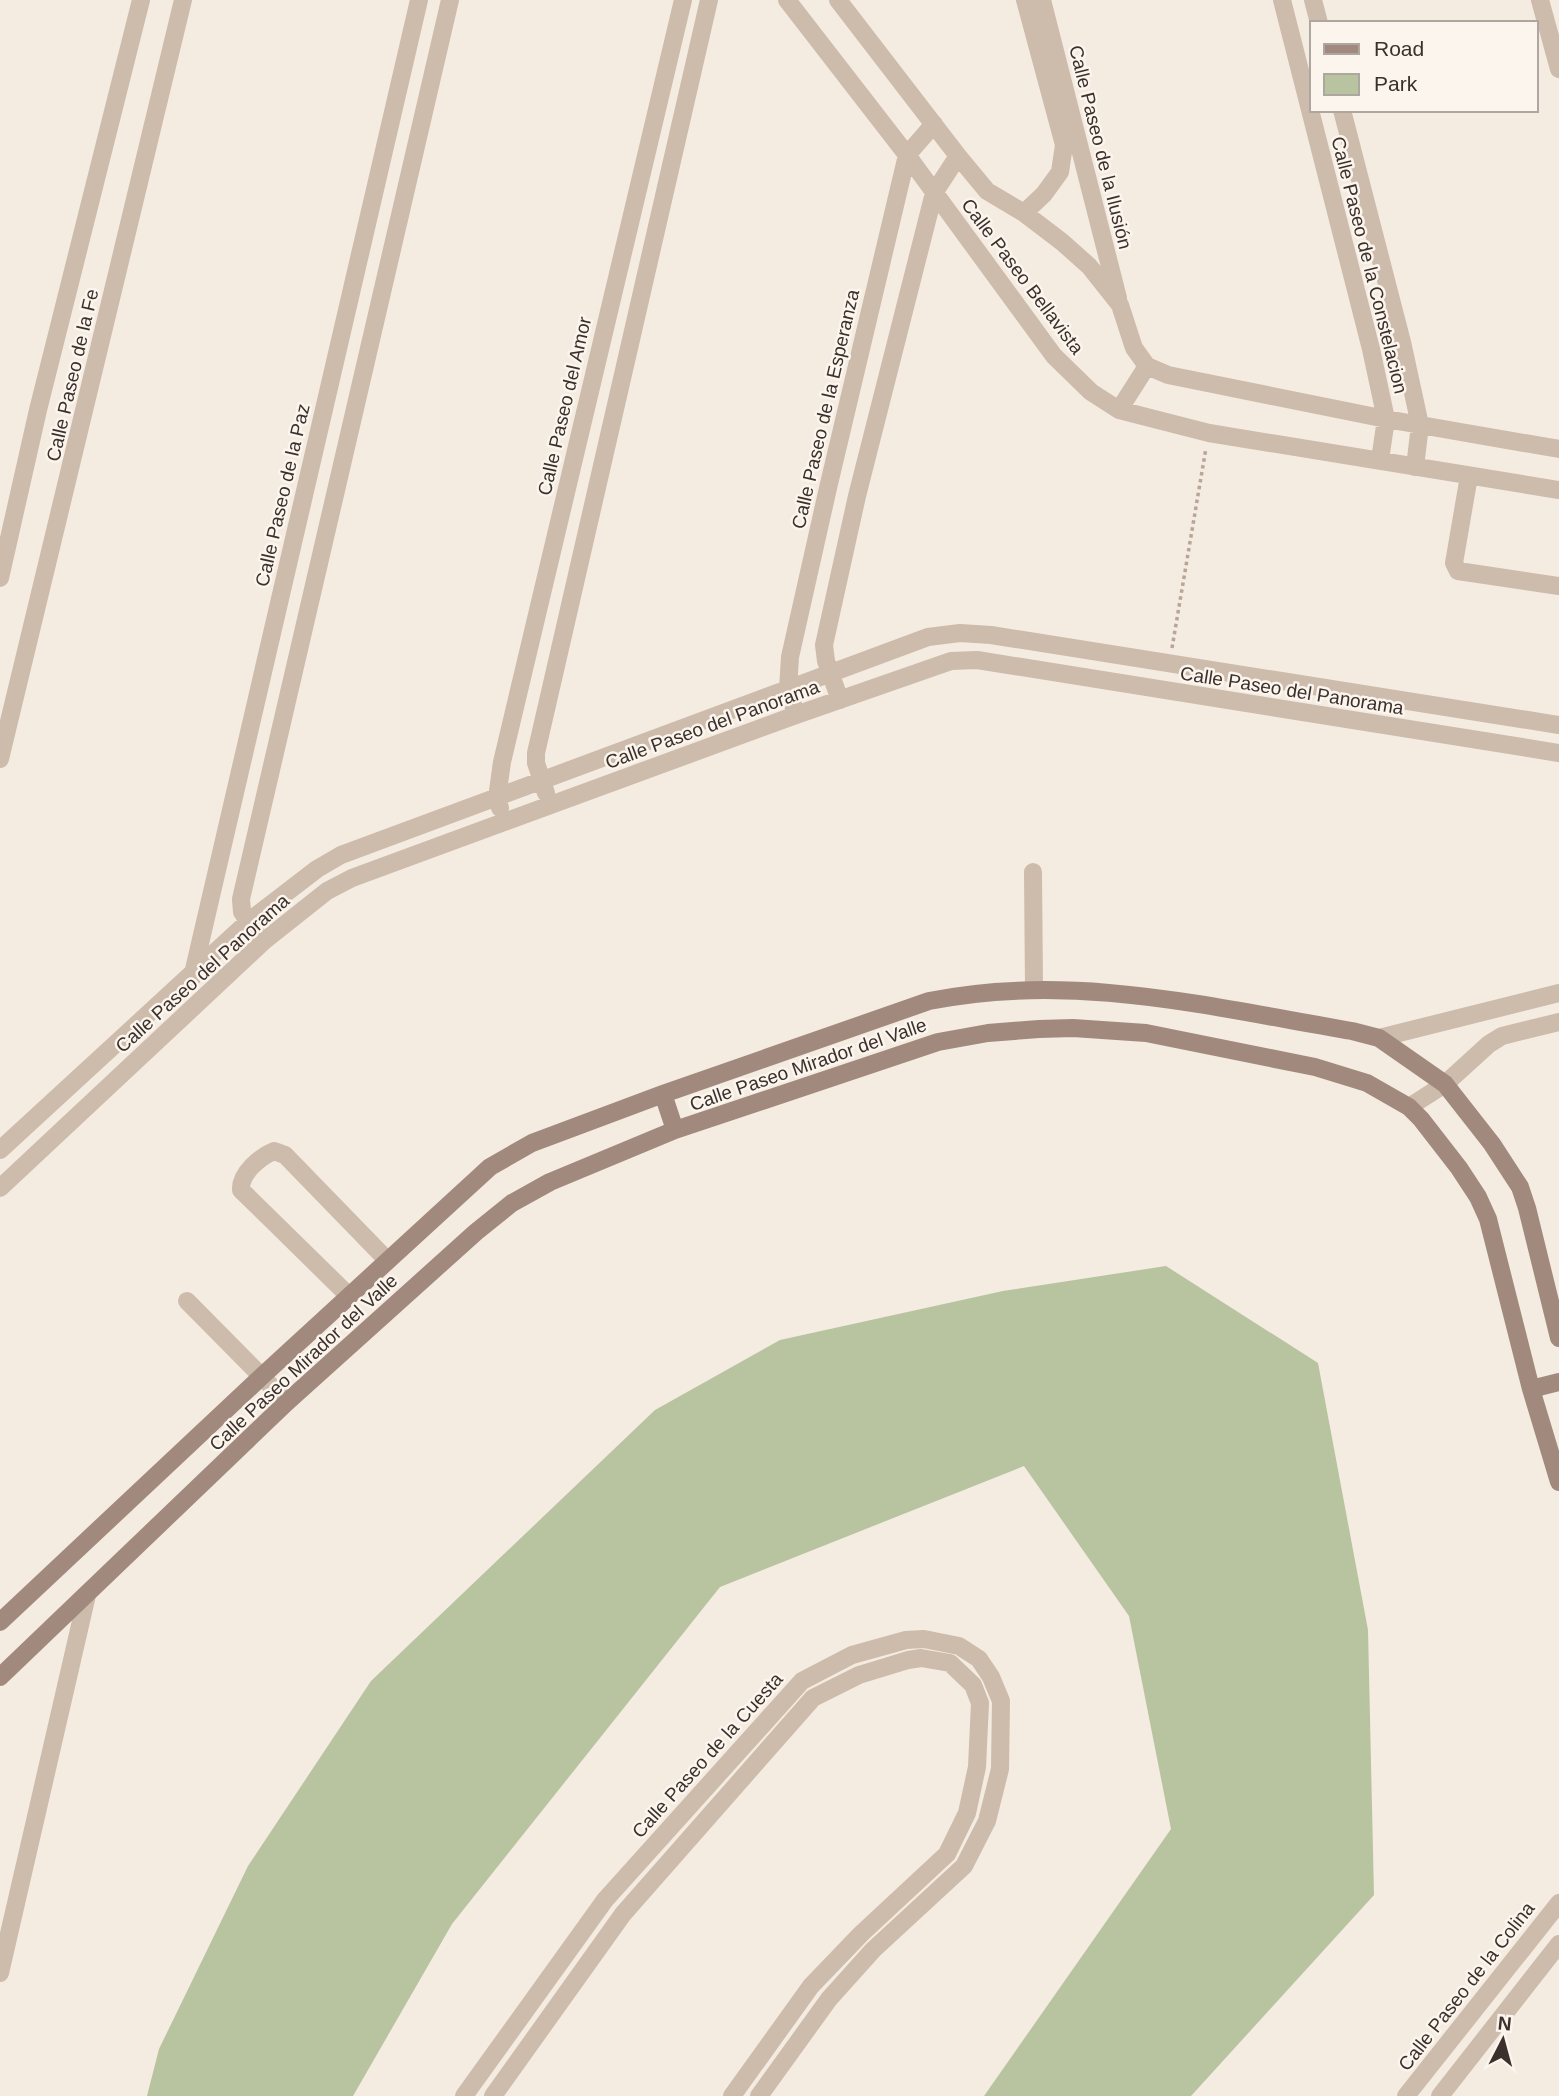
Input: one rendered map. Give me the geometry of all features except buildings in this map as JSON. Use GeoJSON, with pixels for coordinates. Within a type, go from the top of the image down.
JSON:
{"type":"FeatureCollection","features":[{"type":"Feature","properties":{"kind":"street","name":"Calle Paseo de la Fe"},"geometry":{"type":"LineString","coordinates":[[0,578],[38,410],[141,0]]}},
{"type":"Feature","properties":{"kind":"street","name":"Calle Paseo de la Fe"},"geometry":{"type":"LineString","coordinates":[[0,759],[183,0]]}},
{"type":"Feature","properties":{"kind":"street","name":"Calle Paseo de la Paz"},"geometry":{"type":"LineString","coordinates":[[191,976],[419,0]]}},
{"type":"Feature","properties":{"kind":"street"},"geometry":{"type":"LineString","coordinates":[[264,941],[242,912],[241,899],[450,0]]}},
{"type":"Feature","properties":{"kind":"street","name":"Calle Paseo del Amor"},"geometry":{"type":"LineString","coordinates":[[503,822],[497,798],[502,762],[682,0]]}},
{"type":"Feature","properties":{"kind":"street"},"geometry":{"type":"LineString","coordinates":[[551,806],[541,782],[536,753],[709,0]]}},
{"type":"Feature","properties":{"kind":"street","name":"Calle Paseo Bellavista"},"geometry":{"type":"LineString","coordinates":[[787,0],[907,155],[1054,356],[1091,392],[1119,410],[1209,433],[1559,490]]}},
{"type":"Feature","properties":{"kind":"street","name":"Calle Paseo Bellavista"},"geometry":{"type":"LineString","coordinates":[[838,0],[957,156],[987,191],[1024,213],[1089,266],[1120,305],[1134,348],[1147,366]]}},
{"type":"Feature","properties":{"kind":"street","name":"Calle Paseo de la Ilusión"},"geometry":{"type":"LineString","coordinates":[[1024,213],[1044,194],[1060,172],[1064,145],[1026,0]]}},
{"type":"Feature","properties":{"kind":"street","name":"Calle Paseo de la Ilusión"},"geometry":{"type":"LineString","coordinates":[[1042,0],[1120,305]]}},
{"type":"Feature","properties":{"kind":"street","name":"Calle Paseo de la Constelacion"},"geometry":{"type":"LineString","coordinates":[[1282,0],[1310,110]]}},
{"type":"Feature","properties":{"kind":"street"},"geometry":{"type":"LineString","coordinates":[[1313,0],[1318,21]]}},
{"type":"Feature","properties":{"kind":"street"},"geometry":{"type":"LineString","coordinates":[[1540,0],[1559,69]]}},
{"type":"Feature","properties":{"kind":"street","name":"Calle Paseo de la Constelacion"},"geometry":{"type":"LineString","coordinates":[[1311,112],[1371,349],[1386,419],[1380,460]]}},
{"type":"Feature","properties":{"kind":"street","name":"Calle Paseo de la Constelacion"},"geometry":{"type":"LineString","coordinates":[[1343,112],[1402,342],[1420,425],[1415,467]]}},
{"type":"Feature","properties":{"kind":"street","name":"Calle Paseo de la Esperanza"},"geometry":{"type":"LineString","coordinates":[[796,715],[788,689],[790,657],[803,596],[907,155],[934,124]]}},
{"type":"Feature","properties":{"kind":"street"},"geometry":{"type":"LineString","coordinates":[[840,700],[830,675],[824,645],[933,193],[957,156]]}},
{"type":"Feature","properties":{"kind":"street"},"geometry":{"type":"LineString","coordinates":[[1119,410],[1147,366],[1168,375],[1386,419],[1559,449]]}},
{"type":"Feature","properties":{"kind":"street"},"geometry":{"type":"LineString","coordinates":[[1469,476],[1454,564],[1458,571],[1559,586]]}},
{"type":"Feature","properties":{"kind":"street","name":"Calle Paseo del Panorama"},"geometry":{"type":"LineString","coordinates":[[0,1150],[248,922],[317,869],[341,855],[928,637],[960,633],[991,635],[1170,661],[1559,725]]}},
{"type":"Feature","properties":{"kind":"street","name":"Calle Paseo del Panorama"},"geometry":{"type":"LineString","coordinates":[[0,1188],[264,941],[327,891],[352,878],[503,822],[796,715],[951,662],[977,660],[1559,753]]}},
{"type":"Feature","properties":{"kind":"street"},"geometry":{"type":"LineString","coordinates":[[1033,872],[1034,988]]}},
{"type":"Feature","properties":{"kind":"street"},"geometry":{"type":"LineString","coordinates":[[191,976],[207,995]]}},
{"type":"Feature","properties":{"kind":"street","name":"Calle Paseo Mirador del Valle"},"geometry":{"type":"LineString","coordinates":[[0,1622],[490,1167],[531,1143],[663,1094],[929,1001],[959,995],[1034,988],[1150,996],[1379,1038],[1445,1084],[1492,1144],[1520,1187],[1559,1338]]}},
{"type":"Feature","properties":{"kind":"street"},"geometry":{"type":"LineString","coordinates":[[1379,1038],[1559,993]]}},
{"type":"Feature","properties":{"kind":"street"},"geometry":{"type":"LineString","coordinates":[[1409,1107],[1445,1084],[1476,1054],[1502,1036],[1559,1022]]}},
{"type":"Feature","properties":{"kind":"street","name":"Calle Paseo Mirador del Valle"},"geometry":{"type":"LineString","coordinates":[[0,1677],[287,1402],[476,1231],[512,1203],[550,1182],[675,1130],[938,1042],[988,1032],[1073,1028],[1146,1033],[1315,1067],[1367,1083],[1409,1107],[1459,1168],[1478,1197],[1488,1219],[1531,1389],[1559,1482]]}},
{"type":"Feature","properties":{"kind":"street"},"geometry":{"type":"LineString","coordinates":[[663,1094],[675,1130]]}},
{"type":"Feature","properties":{"kind":"street"},"geometry":{"type":"LineString","coordinates":[[349,1296],[241,1190],[244,1175],[251,1168],[266,1154],[274,1151],[285,1155],[387,1260]]}},
{"type":"Feature","properties":{"kind":"street"},"geometry":{"type":"LineString","coordinates":[[187,1301],[287,1402]]}},
{"type":"Feature","properties":{"kind":"street"},"geometry":{"type":"LineString","coordinates":[[1531,1389],[1559,1382]]}},
{"type":"Feature","properties":{"kind":"street"},"geometry":{"type":"LineString","coordinates":[[0,1973],[87,1595]]}},
{"type":"Feature","properties":{"kind":"street","name":"Calle Paseo de la Cuesta"},"geometry":{"type":"LineString","coordinates":[[464,2096],[605,1900],[802,1681],[852,1655],[906,1640],[924,1639],[959,1646],[978,1659],[991,1677],[1001,1701],[1000,1769],[986,1821],[964,1866],[873,1950],[829,1999],[759,2096]]}},
{"type":"Feature","properties":{"kind":"street"},"geometry":{"type":"LineString","coordinates":[[906,1640],[908,1660]]}},
{"type":"Feature","properties":{"kind":"street"},"geometry":{"type":"LineString","coordinates":[[493,2096],[624,1914],[813,1698],[859,1675],[908,1660],[921,1658],[950,1663],[973,1685],[980,1703],[978,1767],[967,1813],[947,1854],[861,1934],[811,1986],[732,2096]]}},
{"type":"Feature","properties":{"kind":"street"},"geometry":{"type":"LineString","coordinates":[[605,1900],[624,1914]]}},
{"type":"Feature","properties":{"kind":"street","name":"Calle Paseo de la Colina"},"geometry":{"type":"LineString","coordinates":[[1406,2096],[1559,1903]]}},
{"type":"Feature","properties":{"kind":"street"},"geometry":{"type":"LineString","coordinates":[[861,1934],[873,1950]]}},
{"type":"Feature","properties":{"kind":"street"},"geometry":{"type":"LineString","coordinates":[[1440,2096],[1559,1944]]}},
{"type":"Feature","properties":{"kind":"path"},"geometry":{"type":"LineString","coordinates":[[1170,661],[1209,433]]}},
{"type":"Feature","properties":{"kind":"green space"},"geometry":{"type":"Polygon","coordinates":[[[1166,1266],[1318,1363],[1368,1630],[1374,1895],[1191,2096],[984,2096],[1171,1829],[1129,1616],[1024,1466],[720,1587],[452,1924],[353,2096],[147,2096],[159,2049],[248,1866],[371,1681],[655,1410],[780,1340],[1003,1291],[1166,1266]]]}}]}
